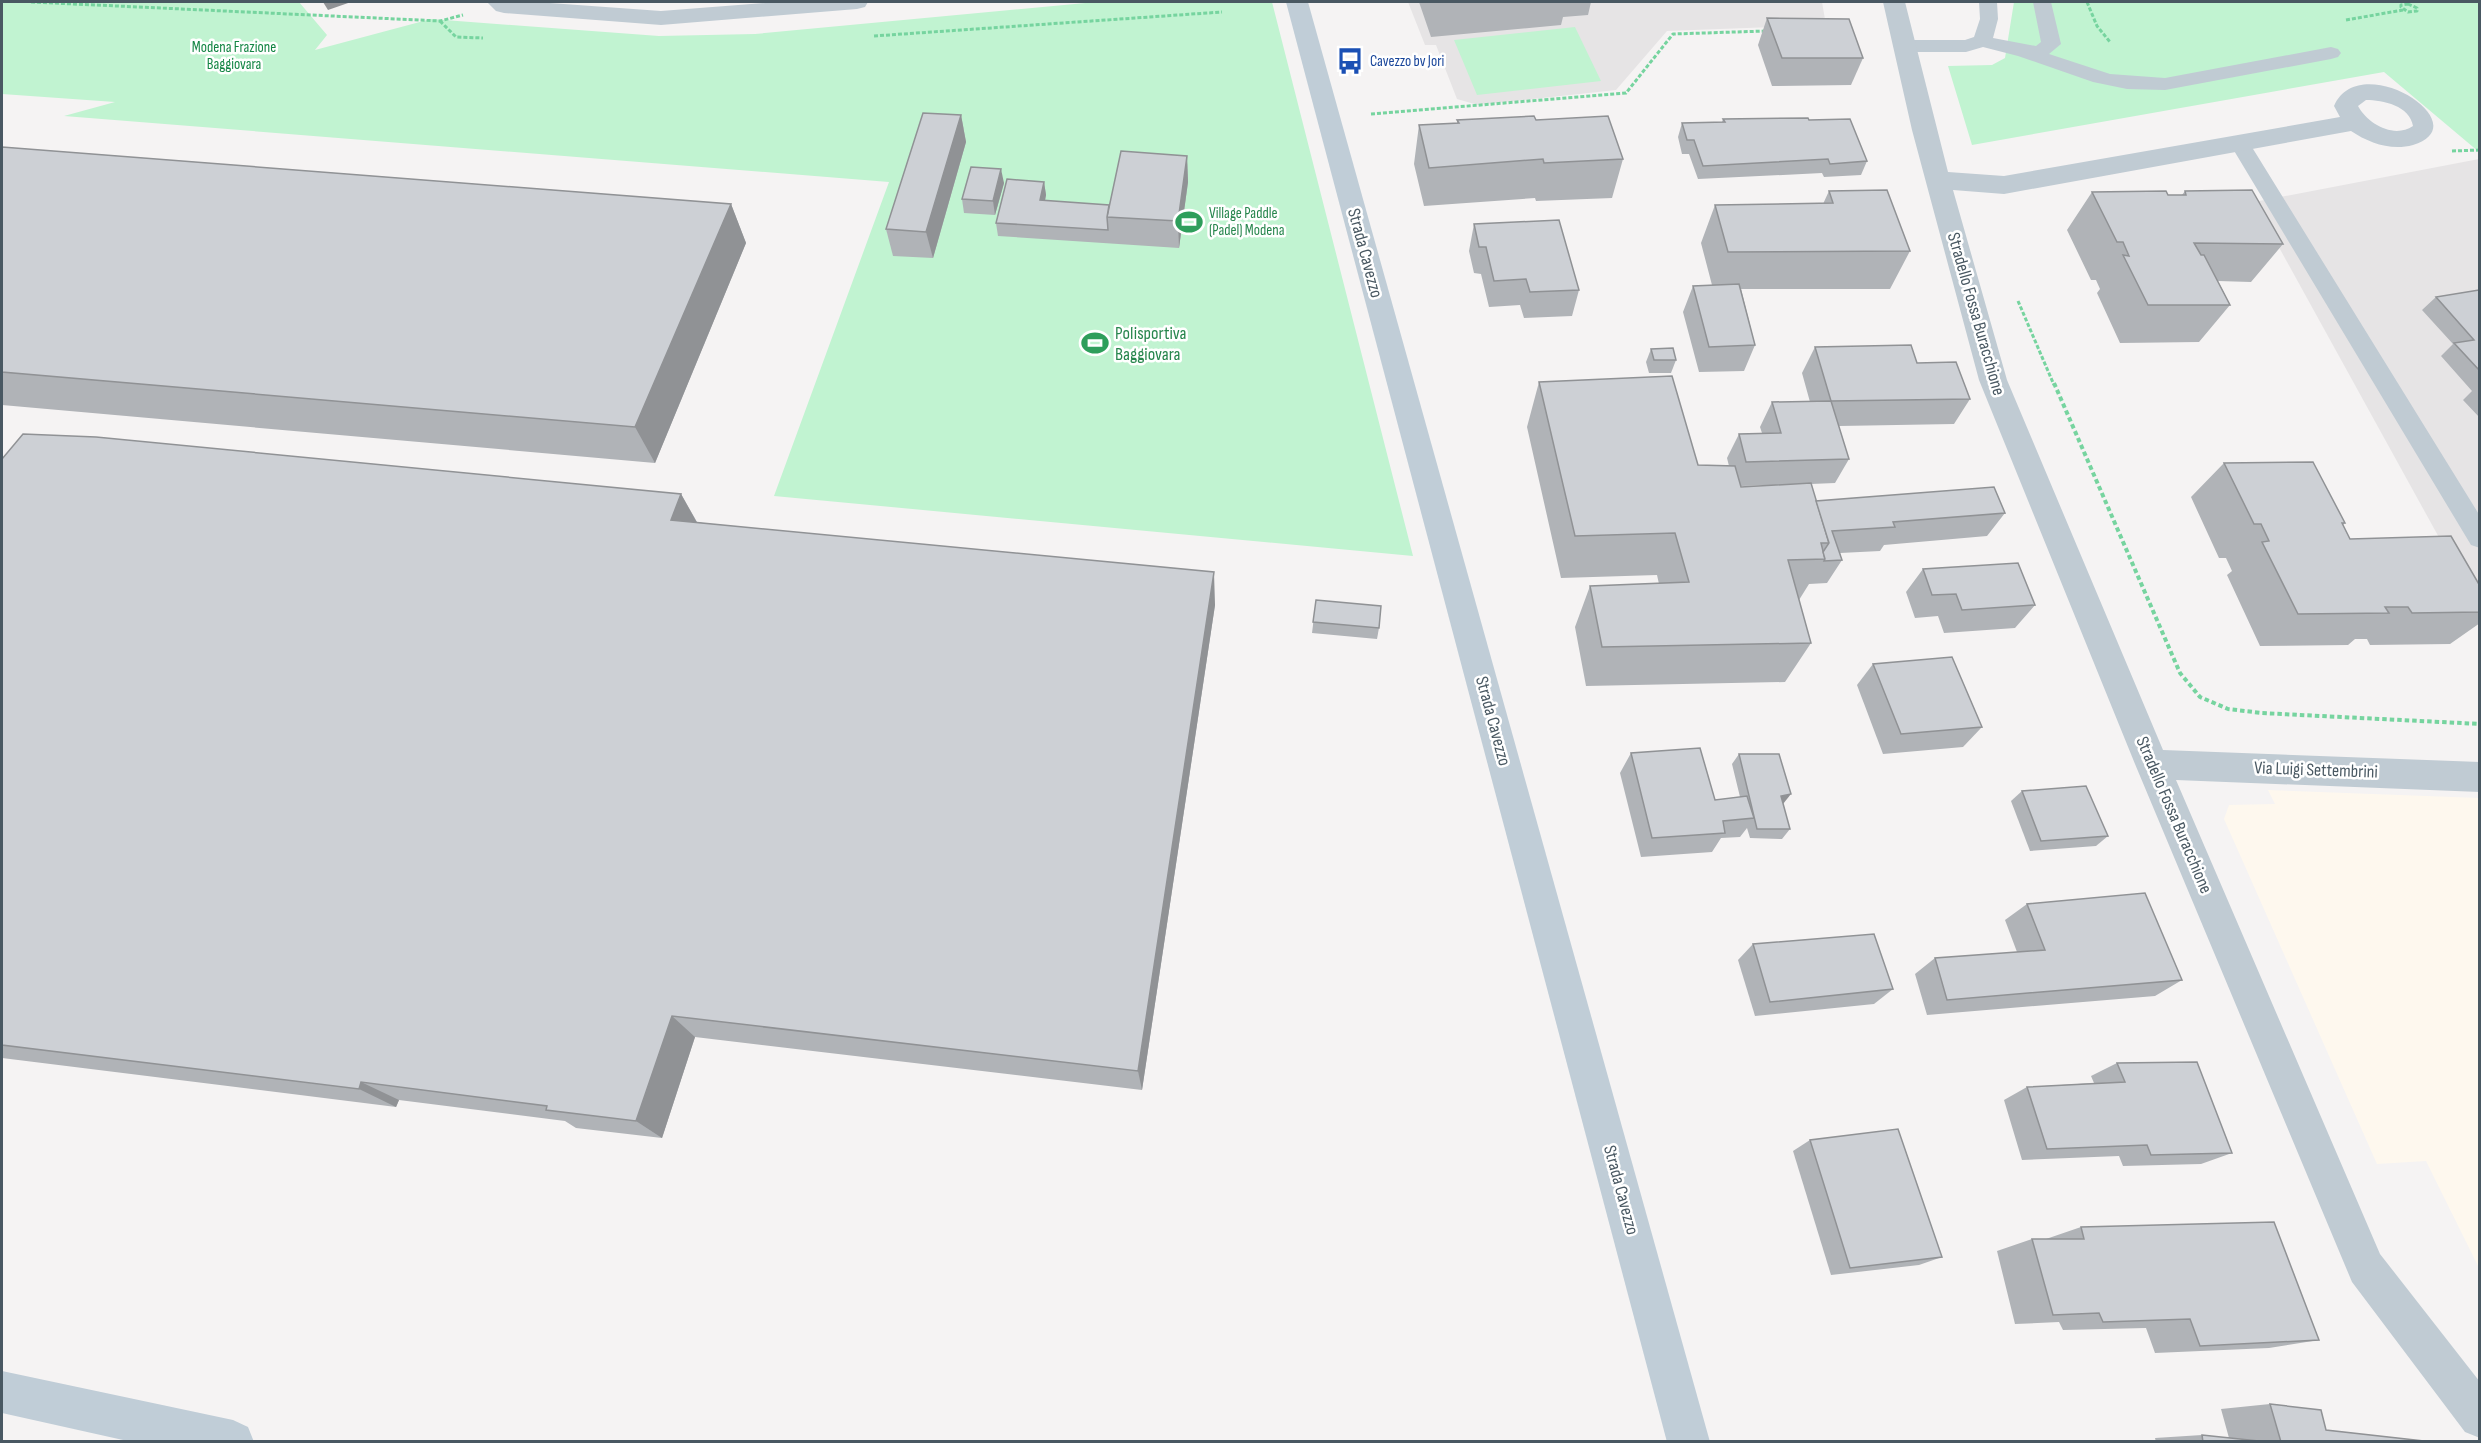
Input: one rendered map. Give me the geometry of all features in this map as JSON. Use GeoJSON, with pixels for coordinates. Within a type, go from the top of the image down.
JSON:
{"type":"FeatureCollection","features":[{"type":"Feature","properties":{"kind":"street"},"geometry":{"type":"LineString","coordinates":[[501,4],[661,18],[857,2]]}},
{"type":"Feature","properties":{"kind":"street","name":"Strada Cavezzo"},"geometry":{"type":"LineString","coordinates":[[1297,2],[1689,1442]]}},
{"type":"Feature","properties":{"kind":"street","name":"Stradello Fossa Buracchione"},"geometry":{"type":"LineString","coordinates":[[1894,2],[1938,180],[1993,380],[2152,764],[2367,1268],[2480,1417]]}},
{"type":"Feature","properties":{"kind":"street"},"geometry":{"type":"LineString","coordinates":[[1938,180],[2004,185],[2355,122]]}},
{"type":"Feature","properties":{"kind":"street","name":"Via Luigi Settembrini"},"geometry":{"type":"LineString","coordinates":[[2152,764],[2480,777]]}},
{"type":"Feature","properties":{"kind":"street"},"geometry":{"type":"LineString","coordinates":[[2,1392],[233,1442]]}},
{"type":"Feature","properties":{"kind":"lane"},"geometry":{"type":"LineString","coordinates":[[1982,41],[1989,19],[1988,2]]}},
{"type":"Feature","properties":{"kind":"lane"},"geometry":{"type":"LineString","coordinates":[[2024,51],[2040,52],[2051,44],[2042,2]]}},
{"type":"Feature","properties":{"kind":"lane"},"geometry":{"type":"LineString","coordinates":[[1904,46],[1966,46],[1982,41],[2024,51],[2076,72],[2137,85],[2165,84],[2331,53]]}},
{"type":"Feature","properties":{"kind":"lane"},"geometry":{"type":"LineString","coordinates":[[2240,144],[2480,538]]}},
{"type":"Feature","properties":{"kind":"path"},"geometry":{"type":"LineString","coordinates":[[31,2],[440,21],[501,4]]}},
{"type":"Feature","properties":{"kind":"path"},"geometry":{"type":"LineString","coordinates":[[2402,3],[2413,6],[2417,11],[2403,10],[2402,3]]}},
{"type":"Feature","properties":{"kind":"path"},"geometry":{"type":"LineString","coordinates":[[1367,115],[1626,93],[1673,34],[1775,31]]}},
{"type":"Feature","properties":{"kind":"path"},"geometry":{"type":"LineString","coordinates":[[2016,297],[2180,673],[2200,697],[2229,709],[2262,713],[2480,724]]}},
{"type":"Feature","properties":{"kind":"shaded area"},"geometry":{"type":"Polygon","coordinates":[[[1408,2],[1822,2],[1826,25],[1667,31],[1616,90],[1478,105],[1457,99],[1436,45],[1425,45],[1408,2]]]}},
{"type":"Feature","properties":{"kind":"shaded area"},"geometry":{"type":"Polygon","coordinates":[[[2479,159],[2479,610],[2254,202],[2479,159]]]}},
{"type":"Feature","properties":{"kind":"shaded area"},"geometry":{"type":"Polygon","coordinates":[[[2268,790],[2479,798],[2479,1268],[2426,1161],[2377,1164],[2224,819],[2229,805],[2275,804],[2268,790]]]}},
{"type":"Feature","properties":{"kind":"green space","name":"Polisportiva Baggiovara"},"geometry":{"type":"Polygon","coordinates":[[[2,2],[299,2],[327,35],[315,50],[431,19],[659,36],[755,34],[1096,2],[1272,2],[1413,556],[774,496],[889,182],[64,116],[115,102],[2,94],[2,2]]]}},
{"type":"Feature","properties":{"kind":"green space"},"geometry":{"type":"Polygon","coordinates":[[[2014,2],[2479,2],[2479,152],[2384,72],[1972,145],[1948,66],[1992,65],[2005,58],[2014,2]]]}},
{"type":"Feature","properties":{"kind":"green space"},"geometry":{"type":"Polygon","coordinates":[[[1575,27],[1601,81],[1477,95],[1454,40],[1575,27]]]}},
{"type":"Feature","properties":{"kind":"building"},"geometry":{"type":"Polygon","coordinates":[[[1767,18],[1849,19],[1863,58],[1782,58],[1767,18]]]}},
{"type":"Feature","properties":{"kind":"building"},"geometry":{"type":"Polygon","coordinates":[[[923,113],[961,115],[926,232],[886,229],[923,113]]]}},
{"type":"Feature","properties":{"kind":"building"},"geometry":{"type":"Polygon","coordinates":[[[1534,116],[1536,120],[1608,116],[1623,159],[1544,163],[1543,159],[1429,168],[1419,125],[1459,123],[1457,120],[1534,116]]]}},
{"type":"Feature","properties":{"kind":"building"},"geometry":{"type":"Polygon","coordinates":[[[1808,118],[1809,120],[1850,119],[1867,161],[1830,164],[1828,159],[1703,166],[1694,140],[1687,140],[1682,123],[1725,122],[1723,119],[1808,118]]]}},
{"type":"Feature","properties":{"kind":"building"},"geometry":{"type":"Polygon","coordinates":[[[2,147],[731,204],[635,427],[2,372],[2,147]]]}},
{"type":"Feature","properties":{"kind":"building"},"geometry":{"type":"Polygon","coordinates":[[[1121,151],[1187,156],[1178,221],[1107,217],[1121,151]]]}},
{"type":"Feature","properties":{"kind":"building"},"geometry":{"type":"Polygon","coordinates":[[[971,167],[1001,169],[993,201],[962,199],[971,167]]]}},
{"type":"Feature","properties":{"kind":"building"},"geometry":{"type":"Polygon","coordinates":[[[1007,179],[1044,182],[1040,200],[1109,205],[1108,230],[996,223],[1007,179]]]}},
{"type":"Feature","properties":{"kind":"building"},"geometry":{"type":"Polygon","coordinates":[[[1887,190],[1910,251],[1728,252],[1715,205],[1833,203],[1829,191],[1887,190]]]}},
{"type":"Feature","properties":{"kind":"building"},"geometry":{"type":"Polygon","coordinates":[[[2252,190],[2283,244],[2194,243],[2201,255],[2204,255],[2230,305],[2148,305],[2123,255],[2129,256],[2123,242],[2117,242],[2092,192],[2166,191],[2168,195],[2186,195],[2185,191],[2252,190]]]}},
{"type":"Feature","properties":{"kind":"building"},"geometry":{"type":"Polygon","coordinates":[[[1559,220],[1579,290],[1530,292],[1526,279],[1494,281],[1486,247],[1479,247],[1474,224],[1559,220]]]}},
{"type":"Feature","properties":{"kind":"building"},"geometry":{"type":"Polygon","coordinates":[[[1739,284],[1755,345],[1709,347],[1693,286],[1739,284]]]}},
{"type":"Feature","properties":{"kind":"building"},"geometry":{"type":"Polygon","coordinates":[[[2480,290],[2480,371],[2454,343],[2474,340],[2436,297],[2480,290]]]}},
{"type":"Feature","properties":{"kind":"building"},"geometry":{"type":"Polygon","coordinates":[[[1911,345],[1917,363],[1956,362],[1970,399],[1831,401],[1815,347],[1911,345]]]}},
{"type":"Feature","properties":{"kind":"building"},"geometry":{"type":"Polygon","coordinates":[[[1673,348],[1676,360],[1654,360],[1651,349],[1673,348]]]}},
{"type":"Feature","properties":{"kind":"building"},"geometry":{"type":"Polygon","coordinates":[[[1672,376],[1698,465],[1735,466],[1741,487],[1811,483],[1829,543],[1821,543],[1825,559],[1788,560],[1811,643],[1602,647],[1590,586],[1689,582],[1675,533],[1575,536],[1539,382],[1672,376]]]}},
{"type":"Feature","properties":{"kind":"building"},"geometry":{"type":"Polygon","coordinates":[[[1831,401],[1849,459],[1746,462],[1739,434],[1781,433],[1772,402],[1831,401]]]}},
{"type":"Feature","properties":{"kind":"building"},"geometry":{"type":"Polygon","coordinates":[[[23,434],[96,437],[681,494],[671,520],[1214,572],[1138,1071],[672,1016],[636,1121],[546,1110],[547,1106],[361,1082],[359,1089],[2,1045],[2,459],[23,434]]]}},
{"type":"Feature","properties":{"kind":"building"},"geometry":{"type":"Polygon","coordinates":[[[2313,462],[2345,523],[2342,523],[2350,539],[2451,536],[2480,586],[2480,612],[2412,613],[2408,607],[2385,607],[2389,613],[2298,614],[2262,542],[2269,541],[2261,524],[2254,524],[2224,463],[2313,462]]]}},
{"type":"Feature","properties":{"kind":"building"},"geometry":{"type":"Polygon","coordinates":[[[1994,487],[2005,513],[1893,522],[1895,527],[1832,531],[1842,560],[1824,561],[1823,552],[1829,543],[1816,501],[1994,487]]]}},
{"type":"Feature","properties":{"kind":"building"},"geometry":{"type":"Polygon","coordinates":[[[2018,563],[2035,605],[1962,610],[1956,594],[1932,595],[1923,569],[2018,563]]]}},
{"type":"Feature","properties":{"kind":"building"},"geometry":{"type":"Polygon","coordinates":[[[1316,600],[1381,606],[1379,628],[1313,622],[1316,600]]]}},
{"type":"Feature","properties":{"kind":"building"},"geometry":{"type":"Polygon","coordinates":[[[1952,657],[1982,727],[1901,734],[1873,664],[1952,657]]]}},
{"type":"Feature","properties":{"kind":"building"},"geometry":{"type":"Polygon","coordinates":[[[1700,748],[1715,800],[1747,796],[1754,818],[1723,821],[1725,833],[1652,838],[1631,753],[1700,748]]]}},
{"type":"Feature","properties":{"kind":"building"},"geometry":{"type":"Polygon","coordinates":[[[1739,754],[1779,754],[1791,794],[1781,796],[1790,829],[1757,829],[1739,754]]]}},
{"type":"Feature","properties":{"kind":"building"},"geometry":{"type":"Polygon","coordinates":[[[2086,786],[2108,836],[2041,841],[2022,791],[2086,786]]]}},
{"type":"Feature","properties":{"kind":"building"},"geometry":{"type":"Polygon","coordinates":[[[2145,893],[2182,980],[1947,1000],[1935,958],[2045,950],[2027,904],[2145,893]]]}},
{"type":"Feature","properties":{"kind":"building"},"geometry":{"type":"Polygon","coordinates":[[[1874,934],[1893,989],[1770,1002],[1753,944],[1874,934]]]}},
{"type":"Feature","properties":{"kind":"building"},"geometry":{"type":"Polygon","coordinates":[[[2197,1062],[2232,1153],[2151,1155],[2147,1145],[2047,1149],[2027,1087],[2125,1082],[2117,1063],[2197,1062]]]}},
{"type":"Feature","properties":{"kind":"building"},"geometry":{"type":"Polygon","coordinates":[[[1898,1129],[1942,1257],[1850,1268],[1810,1140],[1898,1129]]]}},
{"type":"Feature","properties":{"kind":"building"},"geometry":{"type":"Polygon","coordinates":[[[2274,1222],[2319,1340],[2200,1346],[2190,1319],[2103,1322],[2099,1313],[2053,1315],[2032,1239],[2084,1239],[2081,1227],[2274,1222]]]}},
{"type":"Feature","properties":{"kind":"building"},"geometry":{"type":"Polygon","coordinates":[[[2270,1404],[2321,1410],[2326,1430],[2433,1442],[2281,1442],[2270,1404]]]}},
{"type":"Feature","properties":{"kind":"building"},"geometry":{"type":"Polygon","coordinates":[[[2202,1435],[2268,1442],[2203,1442],[2202,1435]]]}},
{"type":"Feature","properties":{"kind":"place","name":"Cavezzo bv Jori"},"geometry":{"type":"Point","coordinates":[1350,61]}},
{"type":"Feature","properties":{"kind":"place","name":"Village Paddle (Padel) Modena"},"geometry":{"type":"Point","coordinates":[1189,222]}},
{"type":"Feature","properties":{"kind":"place","name":"Polisportiva Baggiovara"},"geometry":{"type":"Point","coordinates":[1095,343]}},
{"type":"Feature","properties":{"kind":"park label","name":"Modena Frazione Baggiovara"},"geometry":{"type":"Point","coordinates":[234,56]}}]}
